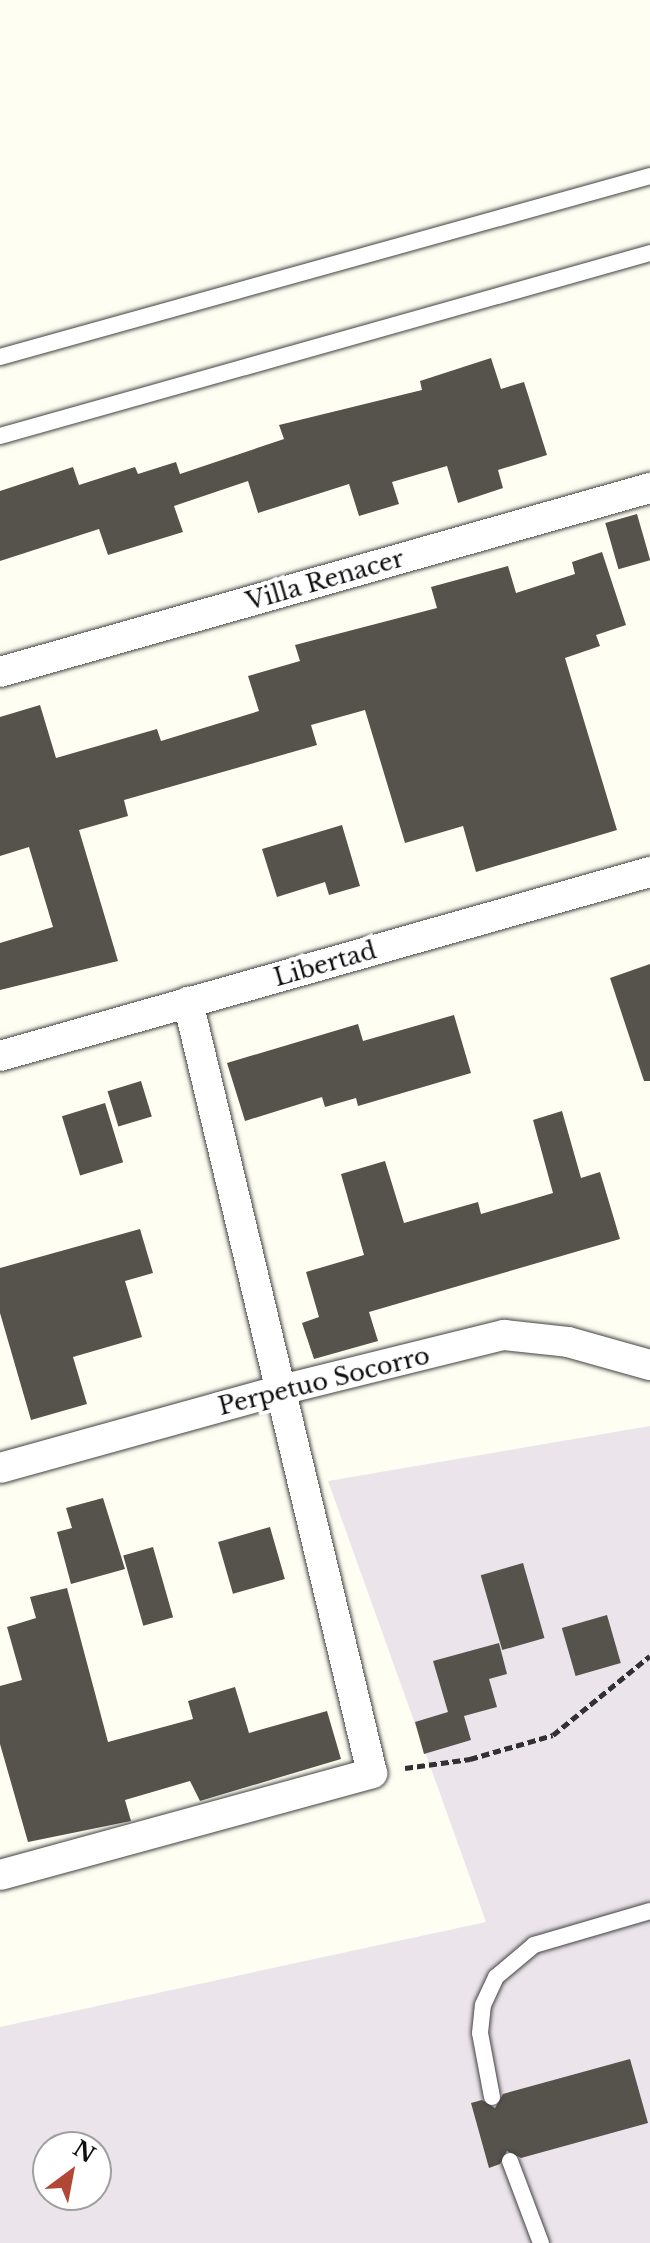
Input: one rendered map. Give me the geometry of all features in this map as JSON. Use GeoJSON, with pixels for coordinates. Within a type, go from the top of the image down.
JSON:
{"type":"FeatureCollection","features":[{"type":"Feature","properties":{"kind":"street","name":"Villa Renacer"},"geometry":{"type":"LineString","coordinates":[[0,672],[650,488]]}},
{"type":"Feature","properties":{"kind":"street","name":"Libertad"},"geometry":{"type":"LineString","coordinates":[[0,1056],[650,872]]}},
{"type":"Feature","properties":{"kind":"street"},"geometry":{"type":"LineString","coordinates":[[0,1875],[372,1773],[188,1002]]}},
{"type":"Feature","properties":{"kind":"street","name":"Perpetuo Socorro"},"geometry":{"type":"LineString","coordinates":[[0,1468],[281,1390],[504,1335],[568,1342],[650,1365]]}},
{"type":"Feature","properties":{"kind":"lane"},"geometry":{"type":"LineString","coordinates":[[0,357],[650,176]]}},
{"type":"Feature","properties":{"kind":"lane"},"geometry":{"type":"LineString","coordinates":[[0,436],[650,253]]}},
{"type":"Feature","properties":{"kind":"lane"},"geometry":{"type":"LineString","coordinates":[[492,2097],[480,2033],[483,2005],[496,1977],[534,1945],[650,1911]]}},
{"type":"Feature","properties":{"kind":"lane"},"geometry":{"type":"LineString","coordinates":[[510,2161],[541,2243]]}},
{"type":"Feature","properties":{"kind":"path"},"geometry":{"type":"LineString","coordinates":[[372,1773],[470,1759],[553,1735],[650,1656]]}},
{"type":"Feature","properties":{"kind":"shaded area"},"geometry":{"type":"Polygon","coordinates":[[[650,1426],[650,2243],[0,2243],[0,2027],[486,1922],[328,1481],[650,1426]]]}},
{"type":"Feature","properties":{"kind":"building"},"geometry":{"type":"Polygon","coordinates":[[[491,358],[501,389],[524,382],[547,455],[498,470],[503,488],[458,503],[447,466],[392,482],[399,504],[359,516],[349,484],[258,513],[248,481],[174,506],[183,532],[108,555],[99,529],[0,561],[0,491],[73,467],[79,485],[135,467],[138,474],[176,462],[180,474],[284,439],[279,425],[422,390],[420,381],[491,358]]]}},
{"type":"Feature","properties":{"kind":"building"},"geometry":{"type":"Polygon","coordinates":[[[637,514],[650,560],[619,569],[605,523],[637,514]]]}},
{"type":"Feature","properties":{"kind":"building"},"geometry":{"type":"Polygon","coordinates":[[[602,552],[626,625],[596,635],[600,646],[565,658],[617,830],[476,872],[463,826],[405,843],[365,710],[311,725],[317,745],[124,800],[128,816],[79,830],[118,961],[0,990],[0,943],[53,927],[29,847],[0,856],[0,717],[40,705],[56,758],[157,729],[161,741],[259,711],[248,676],[300,661],[295,645],[437,608],[431,587],[508,566],[516,593],[575,574],[572,562],[602,552]]]}},
{"type":"Feature","properties":{"kind":"building"},"geometry":{"type":"Polygon","coordinates":[[[342,825],[360,886],[329,895],[325,882],[277,897],[262,849],[342,825]]]}},
{"type":"Feature","properties":{"kind":"building"},"geometry":{"type":"Polygon","coordinates":[[[650,964],[650,1081],[644,1081],[610,978],[650,964]]]}},
{"type":"Feature","properties":{"kind":"building"},"geometry":{"type":"Polygon","coordinates":[[[454,1015],[471,1073],[358,1106],[356,1098],[325,1107],[322,1097],[245,1121],[227,1063],[358,1024],[363,1041],[454,1015]]]}},
{"type":"Feature","properties":{"kind":"building"},"geometry":{"type":"Polygon","coordinates":[[[141,1081],[152,1116],[118,1127],[108,1091],[141,1081]]]}},
{"type":"Feature","properties":{"kind":"building"},"geometry":{"type":"Polygon","coordinates":[[[105,1103],[123,1162],[80,1175],[62,1116],[105,1103]]]}},
{"type":"Feature","properties":{"kind":"building"},"geometry":{"type":"Polygon","coordinates":[[[562,1111],[581,1178],[600,1172],[620,1239],[369,1312],[378,1341],[314,1359],[302,1323],[319,1317],[306,1272],[364,1255],[341,1174],[385,1161],[404,1223],[478,1202],[481,1214],[553,1193],[533,1120],[562,1111]]]}},
{"type":"Feature","properties":{"kind":"building"},"geometry":{"type":"Polygon","coordinates":[[[140,1229],[153,1273],[125,1281],[142,1337],[73,1357],[87,1404],[31,1420],[0,1313],[0,1268],[140,1229]]]}},
{"type":"Feature","properties":{"kind":"building"},"geometry":{"type":"Polygon","coordinates":[[[103,1498],[125,1569],[71,1584],[57,1532],[72,1528],[66,1508],[103,1498]]]}},
{"type":"Feature","properties":{"kind":"building"},"geometry":{"type":"Polygon","coordinates":[[[270,1527],[285,1579],[233,1594],[218,1542],[270,1527]]]}},
{"type":"Feature","properties":{"kind":"building"},"geometry":{"type":"Polygon","coordinates":[[[153,1547],[173,1617],[143,1626],[123,1556],[153,1547]]]}},
{"type":"Feature","properties":{"kind":"building"},"geometry":{"type":"Polygon","coordinates":[[[523,1563],[544,1638],[502,1650],[481,1575],[523,1563]]]}},
{"type":"Feature","properties":{"kind":"building"},"geometry":{"type":"Polygon","coordinates":[[[67,1588],[108,1742],[193,1719],[188,1701],[235,1687],[249,1733],[327,1711],[341,1759],[200,1801],[190,1781],[125,1800],[131,1821],[28,1842],[0,1744],[0,1686],[22,1680],[7,1627],[36,1618],[30,1597],[67,1588]]]}},
{"type":"Feature","properties":{"kind":"building"},"geometry":{"type":"Polygon","coordinates":[[[607,1615],[621,1663],[576,1676],[562,1628],[607,1615]]]}},
{"type":"Feature","properties":{"kind":"building"},"geometry":{"type":"Polygon","coordinates":[[[499,1643],[507,1674],[489,1679],[497,1707],[464,1716],[471,1740],[424,1754],[415,1722],[448,1712],[433,1661],[499,1643]]]}},
{"type":"Feature","properties":{"kind":"building"},"geometry":{"type":"Polygon","coordinates":[[[630,2059],[648,2123],[521,2158],[507,2151],[500,2164],[489,2168],[471,2103],[482,2100],[495,2108],[503,2094],[630,2059]]]}}]}
